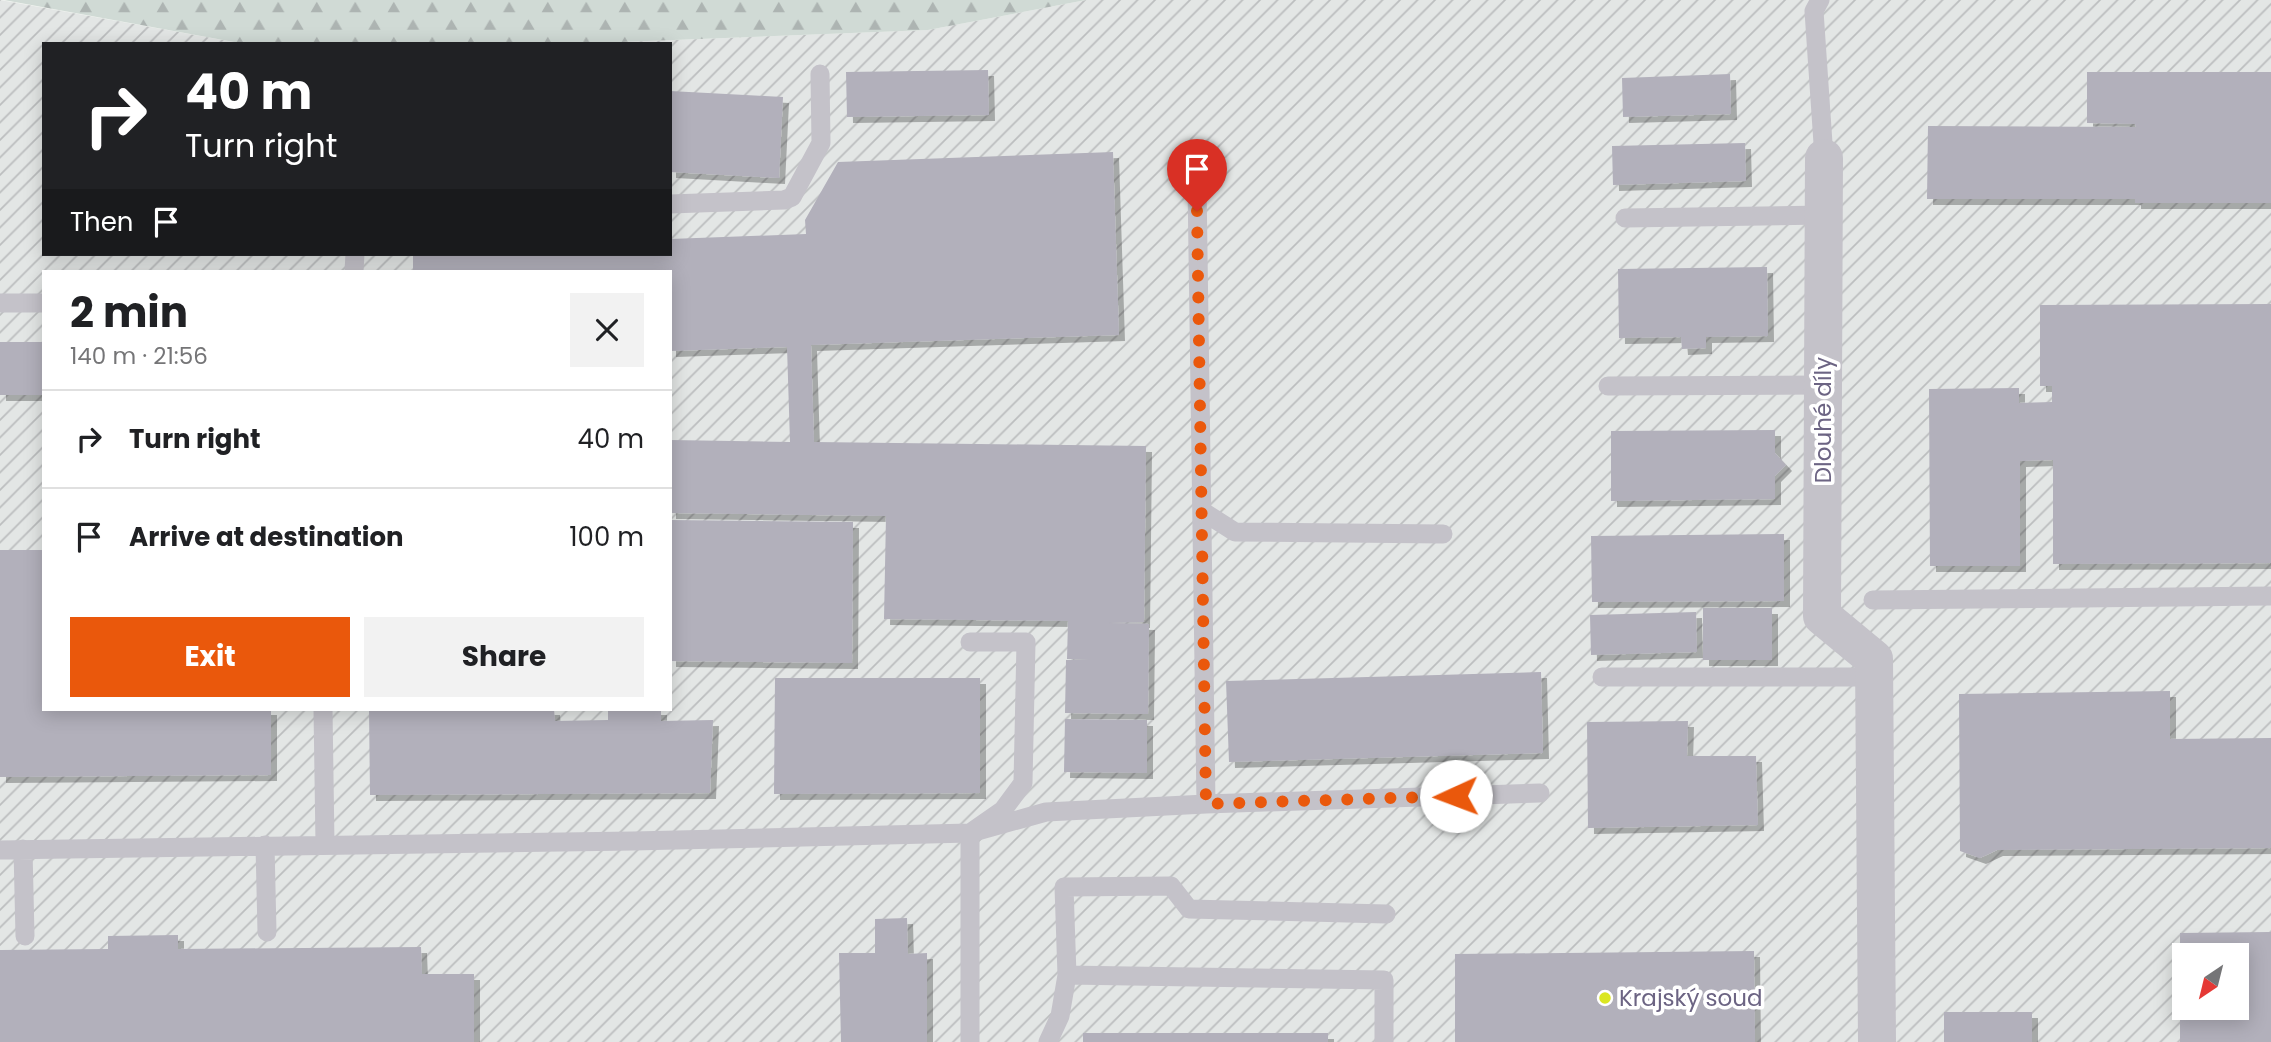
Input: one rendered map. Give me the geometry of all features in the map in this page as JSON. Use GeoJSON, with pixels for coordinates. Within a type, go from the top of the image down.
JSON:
{"type":"FeatureCollection","features":[{"type":"Feature","properties":{"kind":"street","name":"Dlouhé díly"},"geometry":{"type":"LineString","coordinates":[[1824,158],[1822,616],[1874,668]]}},
{"type":"Feature","properties":{"kind":"street"},"geometry":{"type":"LineString","coordinates":[[1874,668],[1877,1042]]}},
{"type":"Feature","properties":{"kind":"lane"},"geometry":{"type":"LineString","coordinates":[[1820,0],[1814,11],[1824,158]]}},
{"type":"Feature","properties":{"kind":"lane"},"geometry":{"type":"LineString","coordinates":[[672,204],[784,200],[792,197],[821,143],[820,74]]}},
{"type":"Feature","properties":{"kind":"lane"},"geometry":{"type":"LineString","coordinates":[[1197,184],[1206,804]]}},
{"type":"Feature","properties":{"kind":"lane"},"geometry":{"type":"LineString","coordinates":[[1625,218],[1824,215]]}},
{"type":"Feature","properties":{"kind":"lane"},"geometry":{"type":"LineString","coordinates":[[0,303],[42,303]]}},
{"type":"Feature","properties":{"kind":"lane"},"geometry":{"type":"LineString","coordinates":[[1608,386],[1823,385]]}},
{"type":"Feature","properties":{"kind":"lane"},"geometry":{"type":"LineString","coordinates":[[1202,512],[1235,532],[1443,534]]}},
{"type":"Feature","properties":{"kind":"lane"},"geometry":{"type":"LineString","coordinates":[[1873,600],[2271,596]]}},
{"type":"Feature","properties":{"kind":"lane"},"geometry":{"type":"LineString","coordinates":[[970,642],[1026,642],[1023,783],[1003,810],[970,833]]}},
{"type":"Feature","properties":{"kind":"lane"},"geometry":{"type":"LineString","coordinates":[[1602,677],[1874,668]]}},
{"type":"Feature","properties":{"kind":"lane"},"geometry":{"type":"LineString","coordinates":[[323,711],[325,844]]}},
{"type":"Feature","properties":{"kind":"lane"},"geometry":{"type":"LineString","coordinates":[[0,850],[970,833],[1046,812],[1540,793]]}},
{"type":"Feature","properties":{"kind":"lane"},"geometry":{"type":"LineString","coordinates":[[970,833],[970,1042]]}},
{"type":"Feature","properties":{"kind":"lane"},"geometry":{"type":"LineString","coordinates":[[265,845],[267,932]]}},
{"type":"Feature","properties":{"kind":"lane"},"geometry":{"type":"LineString","coordinates":[[23,849],[25,936]]}},
{"type":"Feature","properties":{"kind":"lane"},"geometry":{"type":"LineString","coordinates":[[1048,1042],[1060,1016],[1067,975],[1064,887],[1171,886],[1189,909],[1386,914]]}},
{"type":"Feature","properties":{"kind":"lane"},"geometry":{"type":"LineString","coordinates":[[1067,975],[1384,980],[1384,1042]]}},
{"type":"Feature","properties":{"kind":"shaded area"},"geometry":{"type":"Polygon","coordinates":[[[0,0],[234,42],[42,42],[42,256],[672,256],[672,42],[621,42],[928,30],[1086,0],[2271,0],[2271,1042],[0,1042],[0,0]]]}},
{"type":"Feature","properties":{"kind":"green space"},"geometry":{"type":"Polygon","coordinates":[[[4,0],[1086,0],[928,30],[621,42],[234,42],[4,0]]]}},
{"type":"Feature","properties":{"kind":"building"},"geometry":{"type":"Polygon","coordinates":[[[988,70],[989,115],[847,117],[846,72],[988,70]]]}},
{"type":"Feature","properties":{"kind":"building"},"geometry":{"type":"Polygon","coordinates":[[[2087,72],[2271,72],[2271,203],[2135,203],[2135,199],[1927,199],[1928,126],[2136,127],[2135,124],[2087,123],[2087,72]]]}},
{"type":"Feature","properties":{"kind":"building"},"geometry":{"type":"Polygon","coordinates":[[[1730,74],[1731,114],[1623,117],[1622,78],[1730,74]]]}},
{"type":"Feature","properties":{"kind":"building"},"geometry":{"type":"Polygon","coordinates":[[[672,91],[783,97],[779,178],[672,172],[672,91]]]}},
{"type":"Feature","properties":{"kind":"building"},"geometry":{"type":"Polygon","coordinates":[[[1745,143],[1746,181],[1613,185],[1612,146],[1745,143]]]}},
{"type":"Feature","properties":{"kind":"building"},"geometry":{"type":"Polygon","coordinates":[[[1113,152],[1119,335],[811,345],[814,442],[1146,446],[1144,622],[1109,623],[1149,624],[1148,714],[1065,713],[1066,660],[1089,660],[1067,659],[1068,621],[884,619],[886,516],[672,513],[672,440],[790,442],[787,347],[672,351],[672,270],[413,270],[413,256],[672,256],[672,239],[806,234],[805,220],[838,162],[1113,152]]]}},
{"type":"Feature","properties":{"kind":"building"},"geometry":{"type":"Polygon","coordinates":[[[1767,267],[1768,336],[1706,337],[1706,348],[1682,349],[1681,337],[1619,338],[1618,269],[1767,267]]]}},
{"type":"Feature","properties":{"kind":"building"},"geometry":{"type":"Polygon","coordinates":[[[2271,304],[2271,563],[2053,564],[2053,460],[2020,461],[2020,566],[1930,566],[1929,389],[2019,388],[2019,403],[2052,402],[2052,386],[2040,386],[2040,305],[2271,304]]]}},
{"type":"Feature","properties":{"kind":"building"},"geometry":{"type":"Polygon","coordinates":[[[0,342],[42,342],[42,395],[0,395],[0,342]]]}},
{"type":"Feature","properties":{"kind":"building"},"geometry":{"type":"Polygon","coordinates":[[[1775,430],[1775,453],[1786,465],[1775,476],[1775,499],[1611,501],[1611,431],[1775,430]]]}},
{"type":"Feature","properties":{"kind":"building"},"geometry":{"type":"Polygon","coordinates":[[[672,520],[853,522],[852,663],[672,661],[672,520]]]}},
{"type":"Feature","properties":{"kind":"building"},"geometry":{"type":"Polygon","coordinates":[[[1784,534],[1784,601],[1592,602],[1591,536],[1784,534]]]}},
{"type":"Feature","properties":{"kind":"building"},"geometry":{"type":"Polygon","coordinates":[[[0,550],[42,550],[42,711],[271,711],[271,775],[0,777],[0,550]]]}},
{"type":"Feature","properties":{"kind":"building"},"geometry":{"type":"Polygon","coordinates":[[[1703,608],[1772,608],[1772,660],[1703,660],[1703,608]]]}},
{"type":"Feature","properties":{"kind":"building"},"geometry":{"type":"Polygon","coordinates":[[[1696,612],[1697,652],[1591,655],[1590,615],[1696,612]]]}},
{"type":"Feature","properties":{"kind":"building"},"geometry":{"type":"Polygon","coordinates":[[[1541,672],[1543,753],[1229,762],[1226,681],[1541,672]]]}},
{"type":"Feature","properties":{"kind":"building"},"geometry":{"type":"Polygon","coordinates":[[[775,678],[980,678],[980,793],[774,794],[775,678]]]}},
{"type":"Feature","properties":{"kind":"building"},"geometry":{"type":"Polygon","coordinates":[[[2170,691],[2170,739],[2271,738],[2271,848],[1997,850],[1980,858],[1960,851],[1959,694],[2170,691]]]}},
{"type":"Feature","properties":{"kind":"building"},"geometry":{"type":"Polygon","coordinates":[[[369,711],[554,711],[555,721],[608,720],[608,711],[661,711],[661,721],[713,720],[710,793],[370,795],[369,711]]]}},
{"type":"Feature","properties":{"kind":"building"},"geometry":{"type":"Polygon","coordinates":[[[1065,719],[1147,720],[1147,773],[1064,772],[1065,719]]]}},
{"type":"Feature","properties":{"kind":"building"},"geometry":{"type":"Polygon","coordinates":[[[1688,721],[1687,756],[1756,756],[1758,825],[1588,828],[1587,722],[1688,721]]]}},
{"type":"Feature","properties":{"kind":"building"},"geometry":{"type":"Polygon","coordinates":[[[907,918],[908,954],[927,953],[927,1042],[841,1042],[839,953],[875,953],[875,919],[907,918]]]}},
{"type":"Feature","properties":{"kind":"building"},"geometry":{"type":"Polygon","coordinates":[[[2271,932],[2271,1042],[2180,1042],[2180,1020],[2249,1020],[2249,943],[2180,943],[2180,933],[2271,932]]]}},
{"type":"Feature","properties":{"kind":"building"},"geometry":{"type":"Polygon","coordinates":[[[178,935],[178,949],[421,947],[422,974],[474,974],[474,1042],[0,1042],[0,950],[108,949],[108,936],[178,935]]]}},
{"type":"Feature","properties":{"kind":"building","name":"Krajský soud"},"geometry":{"type":"Polygon","coordinates":[[[1754,951],[1755,1042],[1455,1042],[1455,954],[1754,951]]]}},
{"type":"Feature","properties":{"kind":"building"},"geometry":{"type":"Polygon","coordinates":[[[1944,1012],[2032,1012],[2032,1042],[1944,1042],[1944,1012]]]}},
{"type":"Feature","properties":{"kind":"building"},"geometry":{"type":"Polygon","coordinates":[[[1083,1033],[1328,1033],[1328,1042],[1083,1042],[1083,1033]]]}},
{"type":"Feature","properties":{"kind":"place","name":"Krajský soud"},"geometry":{"type":"Point","coordinates":[1605,998]}},
{"type":"Feature","properties":{"kind":"route"},"geometry":{"type":"LineString","coordinates":[[1197,211],[1206,804],[1456,796]]}}]}
